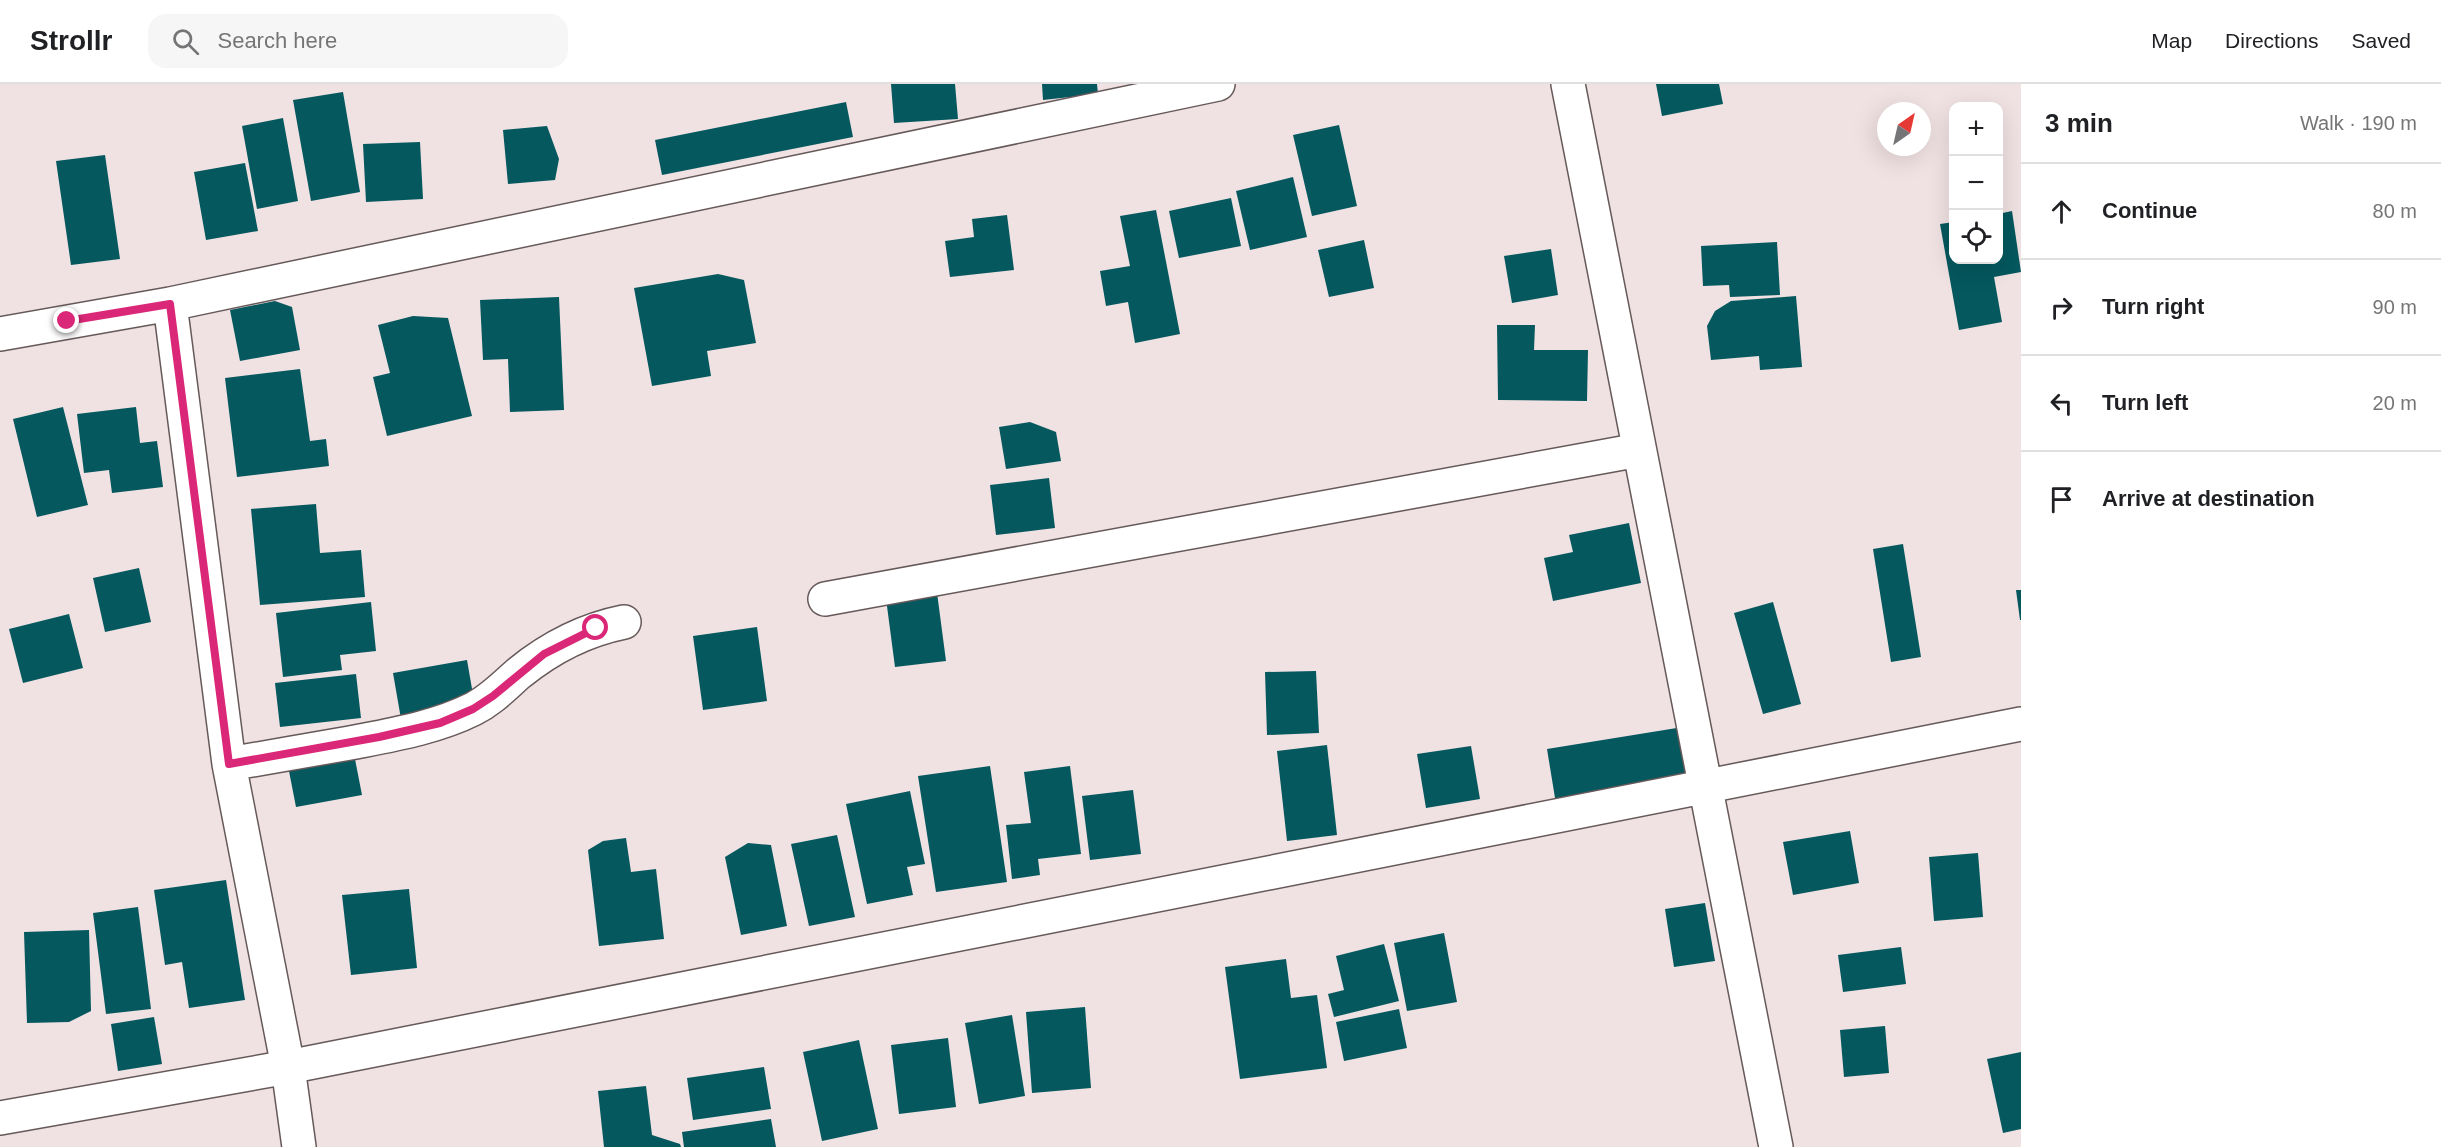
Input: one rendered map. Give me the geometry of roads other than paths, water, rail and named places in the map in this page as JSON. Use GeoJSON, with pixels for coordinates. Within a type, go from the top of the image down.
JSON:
{"type":"FeatureCollection","features":[{"type":"Feature","properties":{"kind":"street"},"geometry":{"type":"LineString","coordinates":[[0,334],[170,304],[1218,84]]}},
{"type":"Feature","properties":{"kind":"street"},"geometry":{"type":"LineString","coordinates":[[1568,84],[1776,1147]]}},
{"type":"Feature","properties":{"kind":"street"},"geometry":{"type":"LineString","coordinates":[[170,304],[229,764],[288,1067],[299,1147]]}},
{"type":"Feature","properties":{"kind":"street"},"geometry":{"type":"LineString","coordinates":[[825,599],[1639,450]]}},
{"type":"Feature","properties":{"kind":"street"},"geometry":{"type":"LineString","coordinates":[[229,764],[379,737],[440,723],[473,709],[493,696],[544,654],[573,638],[596,628],[624,622]]}},
{"type":"Feature","properties":{"kind":"street"},"geometry":{"type":"LineString","coordinates":[[0,1118],[288,1067],[2021,723]]}}]}
